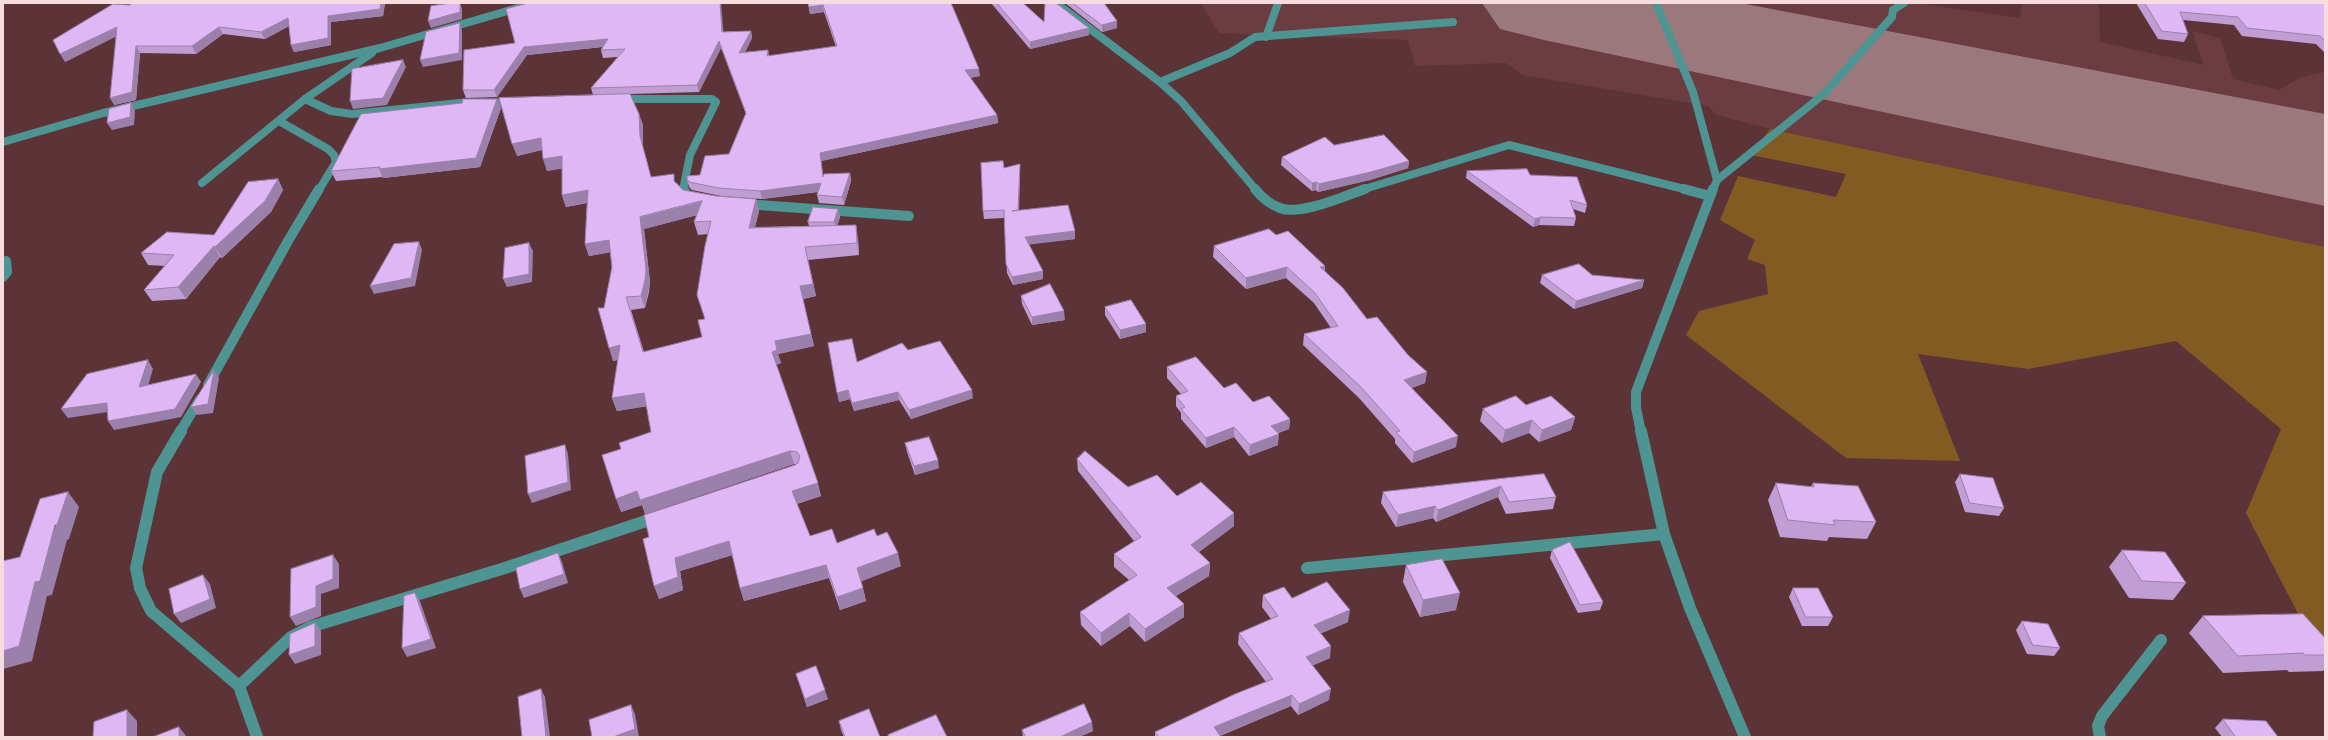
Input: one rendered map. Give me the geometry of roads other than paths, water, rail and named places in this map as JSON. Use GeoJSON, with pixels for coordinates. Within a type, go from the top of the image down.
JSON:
{"type":"FeatureCollection","features":[{"type":"Feature","properties":{"kind":"street"},"geometry":{"type":"LineString","coordinates":[[3,142],[103,113],[225,86],[380,48],[535,3]]}},
{"type":"Feature","properties":{"kind":"street"},"geometry":{"type":"LineString","coordinates":[[1056,3],[1160,82],[1192,112],[1265,201],[1281,209],[1301,209],[1509,145],[1710,196]]}},
{"type":"Feature","properties":{"kind":"street"},"geometry":{"type":"LineString","coordinates":[[1266,37],[1278,3]]}},
{"type":"Feature","properties":{"kind":"street"},"geometry":{"type":"LineString","coordinates":[[1656,3],[1693,92],[1717,180]]}},
{"type":"Feature","properties":{"kind":"street"},"geometry":{"type":"LineString","coordinates":[[1886,3],[1893,10]]}},
{"type":"Feature","properties":{"kind":"street"},"geometry":{"type":"LineString","coordinates":[[1745,737],[1690,608],[1664,534],[1636,408],[1636,392],[1717,180],[1824,94],[1892,16],[1893,10],[1904,3]]}},
{"type":"Feature","properties":{"kind":"street"},"geometry":{"type":"LineString","coordinates":[[1160,82],[1230,53],[1250,39],[1453,22]]}},
{"type":"Feature","properties":{"kind":"street"},"geometry":{"type":"LineString","coordinates":[[202,183],[279,122],[305,99],[380,48]]}},
{"type":"Feature","properties":{"kind":"street"},"geometry":{"type":"LineString","coordinates":[[613,99],[705,98],[712,99],[716,102],[690,155],[683,191],[688,196],[703,200]]}},
{"type":"Feature","properties":{"kind":"street"},"geometry":{"type":"LineString","coordinates":[[305,99],[331,111],[352,114],[455,103],[518,102]]}},
{"type":"Feature","properties":{"kind":"street"},"geometry":{"type":"LineString","coordinates":[[257,737],[239,686],[151,611],[140,588],[136,568],[157,472],[336,162],[334,155],[328,149],[279,122]]}},
{"type":"Feature","properties":{"kind":"street"},"geometry":{"type":"LineString","coordinates":[[735,203],[909,216]]}},
{"type":"Feature","properties":{"kind":"street"},"geometry":{"type":"LineString","coordinates":[[3,277],[7,272],[6,261]]}},
{"type":"Feature","properties":{"kind":"street"},"geometry":{"type":"LineString","coordinates":[[239,686],[291,637],[310,627],[505,568],[669,513]]}},
{"type":"Feature","properties":{"kind":"street"},"geometry":{"type":"LineString","coordinates":[[1307,568],[1664,534]]}},
{"type":"Feature","properties":{"kind":"street"},"geometry":{"type":"LineString","coordinates":[[2100,737],[2098,726],[2102,716],[2161,640]]}}]}
